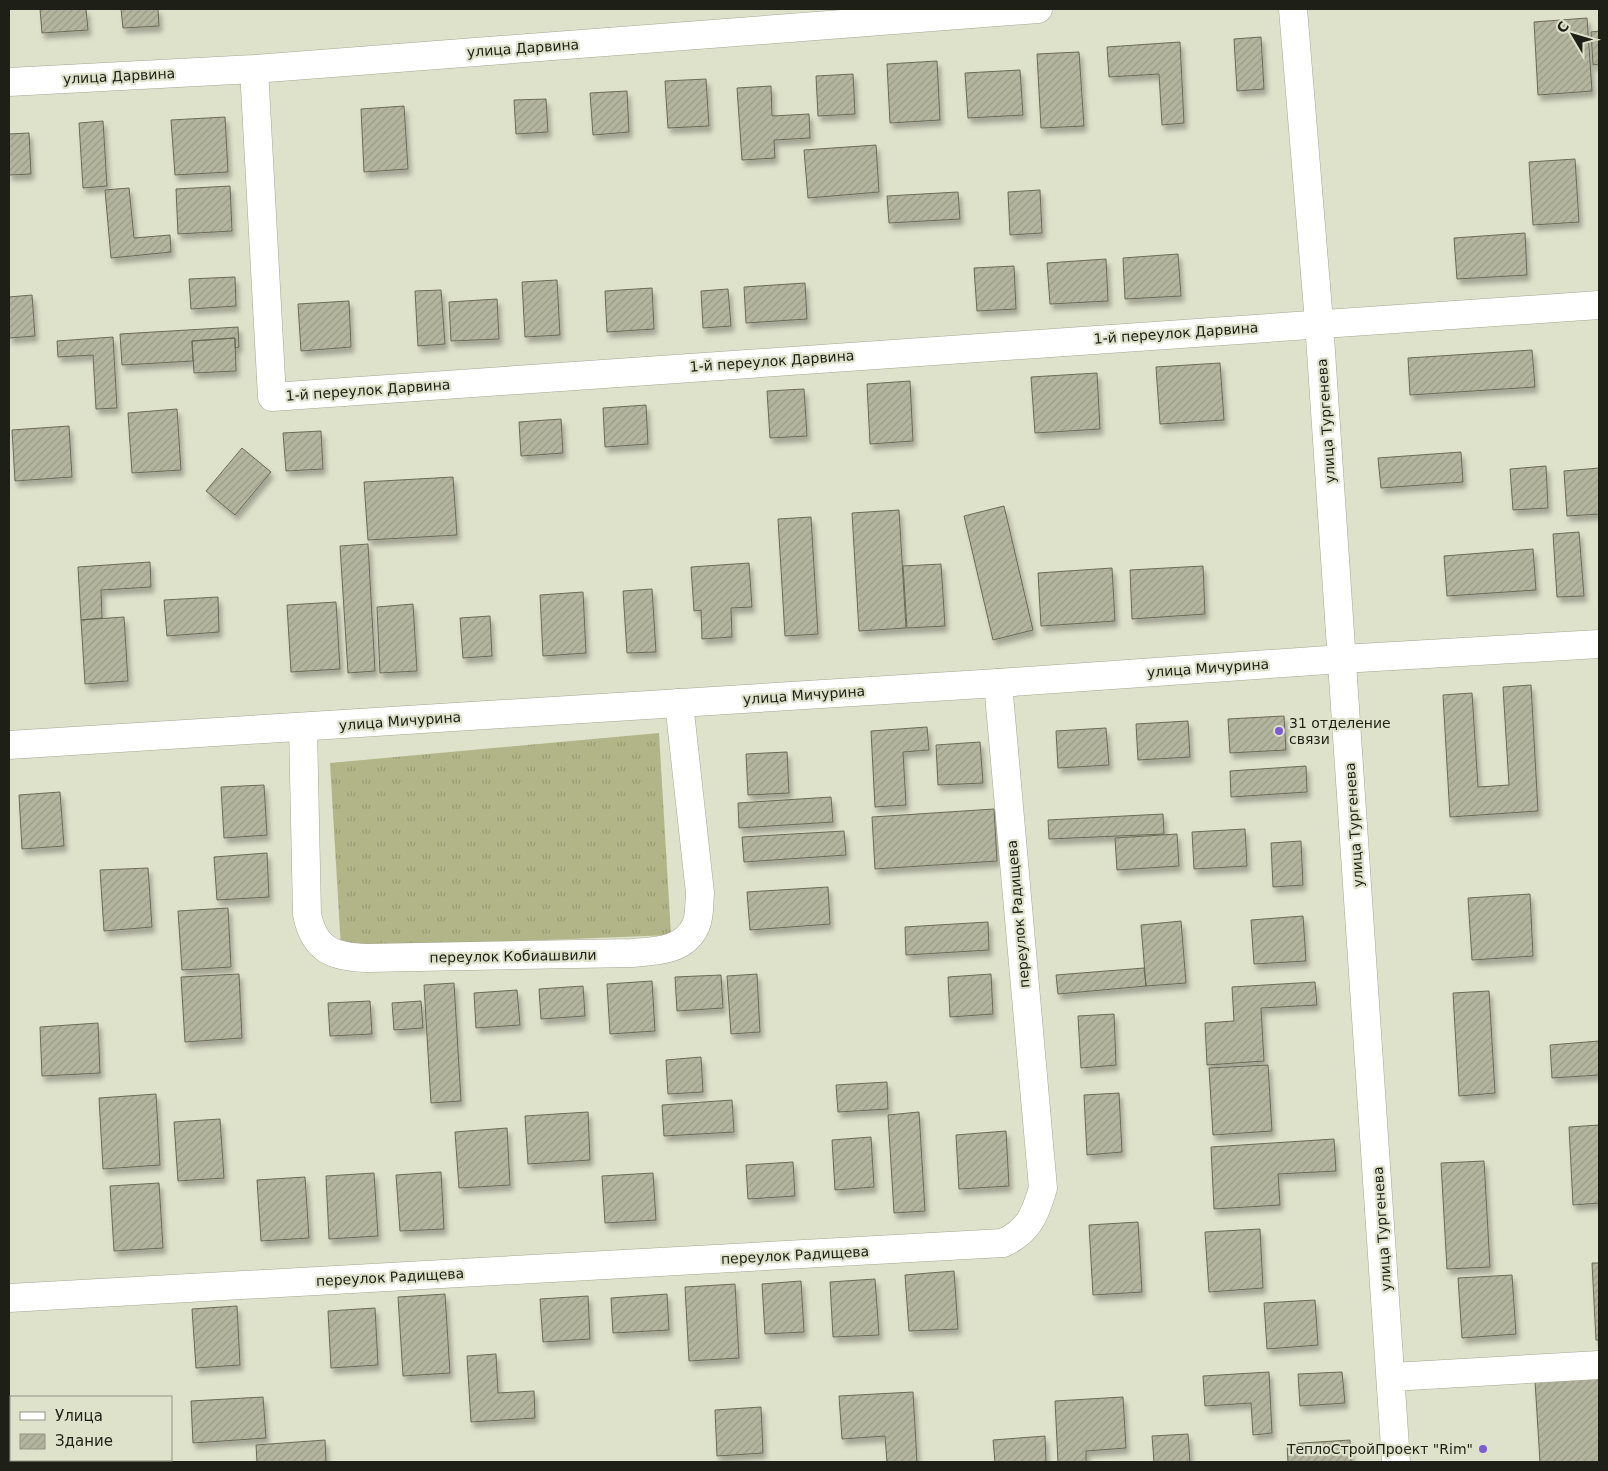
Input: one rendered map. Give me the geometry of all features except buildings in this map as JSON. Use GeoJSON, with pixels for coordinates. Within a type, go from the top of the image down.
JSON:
{"type":"FeatureCollection","features":[{"type":"Feature","properties":{"kind":"street","name":"улица Дарвина"},"geometry":{"type":"LineString","coordinates":[[9,82],[254,69],[1038,9]]}},
{"type":"Feature","properties":{"kind":"street","name":"улица Тургенева"},"geometry":{"type":"LineString","coordinates":[[1293,9],[1320,322],[1392,1377],[1396,1462]]}},
{"type":"Feature","properties":{"kind":"street","name":"1-й переулок Дарвина"},"geometry":{"type":"LineString","coordinates":[[254,69],[272,397],[1320,322],[1599,305]]}},
{"type":"Feature","properties":{"kind":"street","name":"улица Мичурина"},"geometry":{"type":"LineString","coordinates":[[9,745],[1599,644]]}},
{"type":"Feature","properties":{"kind":"street","name":"переулок Радищева"},"geometry":{"type":"LineString","coordinates":[[9,1298],[1002,1243],[1017,1236],[1034,1216],[1042,1188],[998,683]]}},
{"type":"Feature","properties":{"kind":"street","name":"переулок Кобиашвили"},"geometry":{"type":"LineString","coordinates":[[303,727],[307,914],[310,932],[324,949],[345,958],[632,953],[656,951],[681,945],[696,924],[700,893],[679,703]]}},
{"type":"Feature","properties":{"kind":"street"},"geometry":{"type":"LineString","coordinates":[[1392,1377],[1599,1365]]}},
{"type":"Feature","properties":{"kind":"green space"},"geometry":{"type":"Polygon","coordinates":[[[659,733],[671,935],[341,948],[330,763],[659,733]]]}},
{"type":"Feature","properties":{"kind":"place","name":"31 отделение связи"},"geometry":{"type":"Point","coordinates":[1279,731]}},
{"type":"Feature","properties":{"kind":"place","name":"ТеплоСтройПроект \"Rim\""},"geometry":{"type":"Point","coordinates":[1483,1449]}}]}
